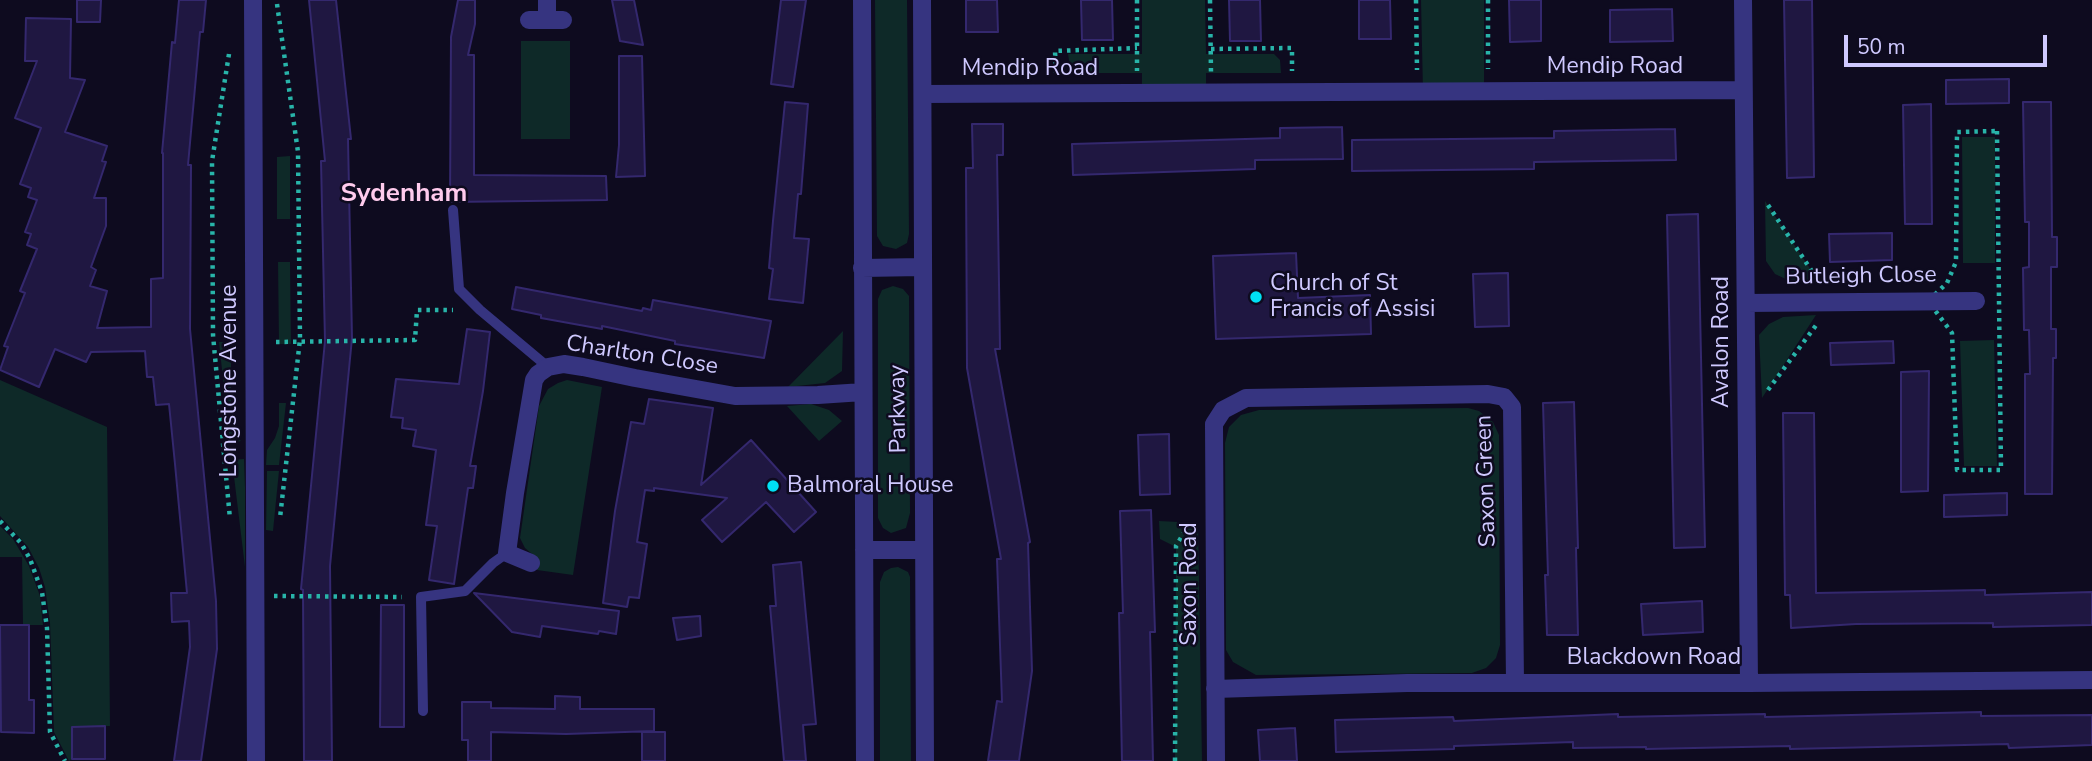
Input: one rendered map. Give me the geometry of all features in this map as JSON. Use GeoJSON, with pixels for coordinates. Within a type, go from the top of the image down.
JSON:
{"type":"FeatureCollection","features":[{"type":"Feature","properties":{"kind":"street","name":"Longstone Avenue"},"geometry":{"type":"LineString","coordinates":[[253,0],[256,761]]}},
{"type":"Feature","properties":{"kind":"street"},"geometry":{"type":"LineString","coordinates":[[547,0],[547,20]]}},
{"type":"Feature","properties":{"kind":"street","name":"Parkway"},"geometry":{"type":"LineString","coordinates":[[862,0],[865,761]]}},
{"type":"Feature","properties":{"kind":"street","name":"Parkway"},"geometry":{"type":"LineString","coordinates":[[922,0],[925,761]]}},
{"type":"Feature","properties":{"kind":"street","name":"Avalon Road"},"geometry":{"type":"LineString","coordinates":[[1743,0],[1749,683]]}},
{"type":"Feature","properties":{"kind":"street","name":"Mendip Road"},"geometry":{"type":"LineString","coordinates":[[923,94],[1742,90]]}},
{"type":"Feature","properties":{"kind":"street"},"geometry":{"type":"LineString","coordinates":[[862,268],[922,267]]}},
{"type":"Feature","properties":{"kind":"street","name":"Butleigh Close"},"geometry":{"type":"LineString","coordinates":[[1746,303],[1976,300]]}},
{"type":"Feature","properties":{"kind":"street","name":"Charlton Close"},"geometry":{"type":"LineString","coordinates":[[507,553],[514,493],[534,380],[548,367],[564,364],[735,396],[863,392]]}},
{"type":"Feature","properties":{"kind":"street","name":"Saxon Green"},"geometry":{"type":"LineString","coordinates":[[1223,410],[1246,398],[1488,394],[1504,397],[1512,407],[1515,682]]}},
{"type":"Feature","properties":{"kind":"street","name":"Saxon Road"},"geometry":{"type":"LineString","coordinates":[[1216,761],[1214,424],[1223,410]]}},
{"type":"Feature","properties":{"kind":"street"},"geometry":{"type":"LineString","coordinates":[[864,550],[924,550]]}},
{"type":"Feature","properties":{"kind":"street"},"geometry":{"type":"LineString","coordinates":[[507,553],[531,563]]}},
{"type":"Feature","properties":{"kind":"street","name":"Blackdown Road"},"geometry":{"type":"LineString","coordinates":[[1215,689],[1333,684],[1515,682],[2092,680]]}},
{"type":"Feature","properties":{"kind":"lane"},"geometry":{"type":"LineString","coordinates":[[453,210],[459,289],[548,367]]}},
{"type":"Feature","properties":{"kind":"lane"},"geometry":{"type":"LineString","coordinates":[[423,711],[421,597],[465,591],[507,553]]}},
{"type":"Feature","properties":{"kind":"path"},"geometry":{"type":"LineString","coordinates":[[277,0],[298,152],[299,342],[278,529]]}},
{"type":"Feature","properties":{"kind":"path"},"geometry":{"type":"LineString","coordinates":[[1137,0],[1137,93]]}},
{"type":"Feature","properties":{"kind":"path"},"geometry":{"type":"LineString","coordinates":[[1210,0],[1212,92]]}},
{"type":"Feature","properties":{"kind":"path"},"geometry":{"type":"LineString","coordinates":[[1416,0],[1418,91]]}},
{"type":"Feature","properties":{"kind":"path"},"geometry":{"type":"LineString","coordinates":[[1488,0],[1488,92]]}},
{"type":"Feature","properties":{"kind":"path"},"geometry":{"type":"LineString","coordinates":[[1056,93],[1055,51],[1137,48]]}},
{"type":"Feature","properties":{"kind":"path"},"geometry":{"type":"LineString","coordinates":[[1211,49],[1292,48],[1292,92]]}},
{"type":"Feature","properties":{"kind":"path"},"geometry":{"type":"LineString","coordinates":[[229,54],[212,161],[212,295],[213,335],[232,530]]}},
{"type":"Feature","properties":{"kind":"path"},"geometry":{"type":"LineString","coordinates":[[1745,173],[1832,302],[1747,419]]}},
{"type":"Feature","properties":{"kind":"path"},"geometry":{"type":"LineString","coordinates":[[255,342],[415,340],[417,310],[480,310]]}},
{"type":"Feature","properties":{"kind":"path"},"geometry":{"type":"LineString","coordinates":[[1175,761],[1176,546],[1195,515]]}},
{"type":"Feature","properties":{"kind":"path"},"geometry":{"type":"LineString","coordinates":[[0,521],[25,551],[42,592],[47,628],[50,732],[65,761]]}},
{"type":"Feature","properties":{"kind":"path"},"geometry":{"type":"LineString","coordinates":[[254,595],[421,597]]}},
{"type":"Feature","properties":{"kind":"green space"},"geometry":{"type":"Polygon","coordinates":[[[875,0],[907,0],[909,234],[907,243],[896,249],[883,246],[877,236],[875,0]]]}},
{"type":"Feature","properties":{"kind":"green space"},"geometry":{"type":"Polygon","coordinates":[[[1142,0],[1205,0],[1206,54],[1274,54],[1280,60],[1281,73],[1206,73],[1206,92],[1142,93],[1142,73],[1071,73],[1068,54],[1142,54],[1142,0]]]}},
{"type":"Feature","properties":{"kind":"green space"},"geometry":{"type":"Polygon","coordinates":[[[1421,0],[1484,0],[1484,92],[1423,92],[1421,0]]]}},
{"type":"Feature","properties":{"kind":"green space"},"geometry":{"type":"Polygon","coordinates":[[[521,41],[570,41],[570,139],[521,139],[521,41]]]}},
{"type":"Feature","properties":{"kind":"green space"},"geometry":{"type":"Polygon","coordinates":[[[1962,137],[1995,137],[1995,263],[1963,263],[1962,137]]]}},
{"type":"Feature","properties":{"kind":"green space"},"geometry":{"type":"Polygon","coordinates":[[[290,156],[290,219],[277,219],[277,157],[290,156]]]}},
{"type":"Feature","properties":{"kind":"green space"},"geometry":{"type":"Polygon","coordinates":[[[1765,201],[1819,282],[1790,281],[1775,274],[1766,261],[1765,201]]]}},
{"type":"Feature","properties":{"kind":"green space"},"geometry":{"type":"Polygon","coordinates":[[[278,262],[290,262],[291,344],[279,344],[278,262]]]}},
{"type":"Feature","properties":{"kind":"green space"},"geometry":{"type":"Polygon","coordinates":[[[893,286],[903,289],[909,296],[910,513],[906,528],[891,533],[883,528],[878,518],[878,299],[882,290],[893,286]]]}},
{"type":"Feature","properties":{"kind":"green space"},"geometry":{"type":"Polygon","coordinates":[[[1816,315],[1762,398],[1759,335],[1769,324],[1783,317],[1816,315]]]}},
{"type":"Feature","properties":{"kind":"green space"},"geometry":{"type":"Polygon","coordinates":[[[843,331],[842,371],[825,383],[788,387],[843,331]]]}},
{"type":"Feature","properties":{"kind":"green space"},"geometry":{"type":"Polygon","coordinates":[[[1994,340],[1997,466],[1964,466],[1960,341],[1994,340]]]}},
{"type":"Feature","properties":{"kind":"green space"},"geometry":{"type":"Polygon","coordinates":[[[219,342],[231,342],[231,418],[236,437],[241,441],[230,443],[219,342]]]}},
{"type":"Feature","properties":{"kind":"green space"},"geometry":{"type":"Polygon","coordinates":[[[0,380],[107,427],[110,726],[72,727],[72,759],[69,761],[54,732],[50,623],[45,587],[28,547],[0,516],[0,380]]]}},
{"type":"Feature","properties":{"kind":"green space"},"geometry":{"type":"Polygon","coordinates":[[[567,380],[602,387],[573,575],[537,570],[539,560],[525,548],[520,538],[539,406],[548,389],[567,380]]]}},
{"type":"Feature","properties":{"kind":"green space"},"geometry":{"type":"Polygon","coordinates":[[[279,403],[286,403],[279,465],[266,465],[267,450],[279,426],[279,403]]]}},
{"type":"Feature","properties":{"kind":"green space"},"geometry":{"type":"Polygon","coordinates":[[[811,404],[829,410],[842,421],[819,441],[787,406],[811,404]]]}},
{"type":"Feature","properties":{"kind":"green space"},"geometry":{"type":"Polygon","coordinates":[[[1468,408],[1479,411],[1493,422],[1499,435],[1500,645],[1496,658],[1486,668],[1472,673],[1256,675],[1233,662],[1226,650],[1225,443],[1229,427],[1241,415],[1259,410],[1468,408]]]}},
{"type":"Feature","properties":{"kind":"green space"},"geometry":{"type":"Polygon","coordinates":[[[244,459],[245,487],[245,567],[232,460],[244,459]]]}},
{"type":"Feature","properties":{"kind":"green space"},"geometry":{"type":"Polygon","coordinates":[[[267,471],[279,471],[273,531],[266,530],[267,471]]]}},
{"type":"Feature","properties":{"kind":"green space"},"geometry":{"type":"Polygon","coordinates":[[[1159,521],[1198,523],[1202,761],[1175,761],[1176,547],[1160,539],[1159,521]]]}},
{"type":"Feature","properties":{"kind":"green space"},"geometry":{"type":"Polygon","coordinates":[[[0,526],[13,539],[29,566],[40,596],[43,625],[23,625],[22,557],[0,557],[0,526]]]}},
{"type":"Feature","properties":{"kind":"green space"},"geometry":{"type":"Polygon","coordinates":[[[898,567],[908,572],[910,577],[911,761],[880,761],[880,582],[884,572],[898,567]]]}},
{"type":"Feature","properties":{"kind":"building"},"geometry":{"type":"Polygon","coordinates":[[[77,0],[101,0],[100,22],[77,22],[77,0]]]}},
{"type":"Feature","properties":{"kind":"building"},"geometry":{"type":"Polygon","coordinates":[[[179,0],[206,0],[203,32],[200,32],[188,165],[191,165],[190,329],[216,601],[217,649],[201,761],[174,761],[190,647],[189,621],[172,622],[171,593],[187,593],[175,464],[169,404],[156,405],[153,377],[147,377],[145,351],[91,352],[86,362],[55,349],[39,387],[0,370],[8,347],[4,346],[25,293],[20,291],[37,249],[27,245],[31,234],[25,232],[37,200],[28,197],[31,188],[20,184],[41,128],[15,118],[37,61],[25,61],[26,18],[71,19],[70,78],[85,80],[65,132],[107,146],[102,161],[106,162],[94,198],[106,198],[106,226],[91,267],[96,270],[90,286],[107,291],[97,328],[151,327],[151,279],[163,278],[162,153],[172,42],[175,43],[179,0]]]}},
{"type":"Feature","properties":{"kind":"building"},"geometry":{"type":"Polygon","coordinates":[[[309,0],[336,0],[351,139],[348,139],[352,338],[330,566],[332,761],[304,761],[301,589],[325,341],[321,161],[325,161],[309,0]]]}},
{"type":"Feature","properties":{"kind":"building"},"geometry":{"type":"Polygon","coordinates":[[[458,0],[475,0],[475,24],[468,55],[474,55],[474,175],[606,176],[607,200],[450,202],[451,37],[458,0]]]}},
{"type":"Feature","properties":{"kind":"building"},"geometry":{"type":"Polygon","coordinates":[[[612,0],[634,0],[643,45],[620,41],[612,0]]]}},
{"type":"Feature","properties":{"kind":"building"},"geometry":{"type":"Polygon","coordinates":[[[781,0],[806,0],[793,87],[771,84],[781,0]]]}},
{"type":"Feature","properties":{"kind":"building"},"geometry":{"type":"Polygon","coordinates":[[[966,0],[997,0],[998,32],[966,32],[966,0]]]}},
{"type":"Feature","properties":{"kind":"building"},"geometry":{"type":"Polygon","coordinates":[[[1081,0],[1112,0],[1113,40],[1082,40],[1081,0]]]}},
{"type":"Feature","properties":{"kind":"building"},"geometry":{"type":"Polygon","coordinates":[[[1229,0],[1260,0],[1261,41],[1230,41],[1229,0]]]}},
{"type":"Feature","properties":{"kind":"building"},"geometry":{"type":"Polygon","coordinates":[[[1359,0],[1390,0],[1391,39],[1359,39],[1359,0]]]}},
{"type":"Feature","properties":{"kind":"building"},"geometry":{"type":"Polygon","coordinates":[[[1509,0],[1541,0],[1541,41],[1510,42],[1509,0]]]}},
{"type":"Feature","properties":{"kind":"building"},"geometry":{"type":"Polygon","coordinates":[[[1784,0],[1812,0],[1814,177],[1787,178],[1784,0]]]}},
{"type":"Feature","properties":{"kind":"building"},"geometry":{"type":"Polygon","coordinates":[[[1672,9],[1673,41],[1610,42],[1610,10],[1672,9]]]}},
{"type":"Feature","properties":{"kind":"building"},"geometry":{"type":"Polygon","coordinates":[[[619,56],[642,56],[645,176],[616,177],[619,145],[619,56]]]}},
{"type":"Feature","properties":{"kind":"building"},"geometry":{"type":"Polygon","coordinates":[[[2009,79],[2009,103],[1946,104],[1946,80],[2009,79]]]}},
{"type":"Feature","properties":{"kind":"building"},"geometry":{"type":"Polygon","coordinates":[[[785,102],[808,104],[801,194],[798,194],[794,238],[809,239],[803,303],[769,299],[773,269],[769,268],[785,102]]]}},
{"type":"Feature","properties":{"kind":"building"},"geometry":{"type":"Polygon","coordinates":[[[2023,102],[2051,102],[2052,237],[2057,237],[2057,267],[2051,267],[2051,329],[2056,329],[2056,358],[2053,358],[2052,494],[2025,494],[2025,374],[2030,374],[2029,330],[2024,330],[2023,268],[2029,267],[2029,222],[2025,222],[2023,102]]]}},
{"type":"Feature","properties":{"kind":"building"},"geometry":{"type":"Polygon","coordinates":[[[1931,104],[1932,224],[1905,224],[1903,105],[1931,104]]]}},
{"type":"Feature","properties":{"kind":"building"},"geometry":{"type":"Polygon","coordinates":[[[972,124],[1003,124],[1003,155],[997,155],[1000,349],[995,349],[1030,542],[1032,671],[1019,761],[988,761],[997,701],[1002,702],[997,559],[1001,559],[967,368],[966,168],[973,168],[972,124]]]}},
{"type":"Feature","properties":{"kind":"building"},"geometry":{"type":"Polygon","coordinates":[[[1342,127],[1343,159],[1255,160],[1255,169],[1073,175],[1072,144],[1280,138],[1280,128],[1342,127]]]}},
{"type":"Feature","properties":{"kind":"building"},"geometry":{"type":"Polygon","coordinates":[[[1675,129],[1676,160],[1534,162],[1534,169],[1352,171],[1352,140],[1554,138],[1554,131],[1675,129]]]}},
{"type":"Feature","properties":{"kind":"building"},"geometry":{"type":"Polygon","coordinates":[[[1698,214],[1705,547],[1674,548],[1667,215],[1698,214]]]}},
{"type":"Feature","properties":{"kind":"building"},"geometry":{"type":"Polygon","coordinates":[[[1892,233],[1892,260],[1830,262],[1829,234],[1892,233]]]}},
{"type":"Feature","properties":{"kind":"building","name":"Church of St Francis of Assisi"},"geometry":{"type":"Polygon","coordinates":[[[1296,253],[1298,298],[1370,295],[1371,334],[1216,339],[1213,256],[1296,253]]]}},
{"type":"Feature","properties":{"kind":"building"},"geometry":{"type":"Polygon","coordinates":[[[1508,273],[1509,326],[1475,327],[1473,274],[1508,273]]]}},
{"type":"Feature","properties":{"kind":"building"},"geometry":{"type":"Polygon","coordinates":[[[516,287],[642,311],[643,308],[651,310],[653,300],[771,321],[764,358],[675,344],[675,341],[602,326],[602,329],[541,318],[541,315],[512,309],[516,287]]]}},
{"type":"Feature","properties":{"kind":"building"},"geometry":{"type":"Polygon","coordinates":[[[467,329],[490,332],[470,466],[476,466],[473,488],[468,488],[454,584],[429,580],[437,526],[426,525],[436,450],[413,446],[416,430],[402,428],[403,418],[391,417],[396,379],[459,384],[467,329]]]}},
{"type":"Feature","properties":{"kind":"building"},"geometry":{"type":"Polygon","coordinates":[[[1893,341],[1894,363],[1831,365],[1830,343],[1893,341]]]}},
{"type":"Feature","properties":{"kind":"building"},"geometry":{"type":"Polygon","coordinates":[[[1929,371],[1928,491],[1901,492],[1901,372],[1929,371]]]}},
{"type":"Feature","properties":{"kind":"building"},"geometry":{"type":"Polygon","coordinates":[[[649,399],[713,408],[701,485],[751,440],[816,512],[794,532],[766,502],[722,542],[702,520],[727,498],[654,488],[654,491],[645,490],[637,542],[647,544],[639,598],[629,597],[627,607],[603,603],[615,511],[631,422],[644,424],[649,399]]]}},
{"type":"Feature","properties":{"kind":"building"},"geometry":{"type":"Polygon","coordinates":[[[1574,402],[1578,635],[1547,635],[1543,403],[1574,402]]]}},
{"type":"Feature","properties":{"kind":"building"},"geometry":{"type":"Polygon","coordinates":[[[1783,413],[1814,413],[1816,593],[1985,590],[1985,595],[2092,592],[2092,625],[1993,627],[1993,623],[1856,624],[1791,628],[1790,595],[1785,595],[1783,413]]]}},
{"type":"Feature","properties":{"kind":"building"},"geometry":{"type":"Polygon","coordinates":[[[1169,434],[1170,494],[1140,495],[1138,435],[1169,434]]]}},
{"type":"Feature","properties":{"kind":"building"},"geometry":{"type":"Polygon","coordinates":[[[2007,493],[2007,515],[1944,517],[1944,495],[2007,493]]]}},
{"type":"Feature","properties":{"kind":"building"},"geometry":{"type":"Polygon","coordinates":[[[1151,510],[1155,632],[1150,632],[1153,761],[1122,761],[1119,613],[1123,613],[1120,511],[1151,510]]]}},
{"type":"Feature","properties":{"kind":"building"},"geometry":{"type":"Polygon","coordinates":[[[801,562],[816,724],[803,725],[806,761],[784,761],[770,606],[776,606],[773,565],[801,562]]]}},
{"type":"Feature","properties":{"kind":"building"},"geometry":{"type":"Polygon","coordinates":[[[474,593],[619,611],[616,634],[542,626],[540,637],[512,632],[474,593]]]}},
{"type":"Feature","properties":{"kind":"building"},"geometry":{"type":"Polygon","coordinates":[[[1702,601],[1703,632],[1643,635],[1641,604],[1702,601]]]}},
{"type":"Feature","properties":{"kind":"building"},"geometry":{"type":"Polygon","coordinates":[[[381,605],[404,605],[404,727],[380,727],[381,605]]]}},
{"type":"Feature","properties":{"kind":"building"},"geometry":{"type":"Polygon","coordinates":[[[700,616],[701,636],[677,640],[673,618],[700,616]]]}},
{"type":"Feature","properties":{"kind":"building"},"geometry":{"type":"Polygon","coordinates":[[[0,625],[29,625],[29,700],[34,700],[34,733],[1,732],[0,625]]]}},
{"type":"Feature","properties":{"kind":"building"},"geometry":{"type":"Polygon","coordinates":[[[555,696],[580,697],[580,709],[654,709],[654,731],[566,734],[491,732],[491,761],[468,761],[468,740],[462,740],[462,702],[491,702],[491,708],[555,709],[555,696]]]}},
{"type":"Feature","properties":{"kind":"building"},"geometry":{"type":"Polygon","coordinates":[[[1981,712],[1981,716],[2092,715],[2092,745],[2009,748],[2008,744],[1646,749],[1573,748],[1573,742],[1336,752],[1335,720],[1453,717],[1454,721],[1618,714],[1618,717],[1765,714],[1765,717],[1981,712]]]}},
{"type":"Feature","properties":{"kind":"building"},"geometry":{"type":"Polygon","coordinates":[[[105,726],[105,759],[72,759],[72,727],[105,726]]]}},
{"type":"Feature","properties":{"kind":"building"},"geometry":{"type":"Polygon","coordinates":[[[1295,728],[1297,761],[1260,761],[1258,730],[1295,728]]]}},
{"type":"Feature","properties":{"kind":"building"},"geometry":{"type":"Polygon","coordinates":[[[642,732],[665,732],[665,761],[642,761],[642,732]]]}},
{"type":"Feature","properties":{"kind":"place","name":"Church of St Francis of Assisi"},"geometry":{"type":"Point","coordinates":[1256,297]}},
{"type":"Feature","properties":{"kind":"place","name":"Balmoral House"},"geometry":{"type":"Point","coordinates":[773,486]}},
{"type":"Feature","properties":{"kind":"district","name":"Sydenham"},"geometry":{"type":"Point","coordinates":[404,195]}}]}
